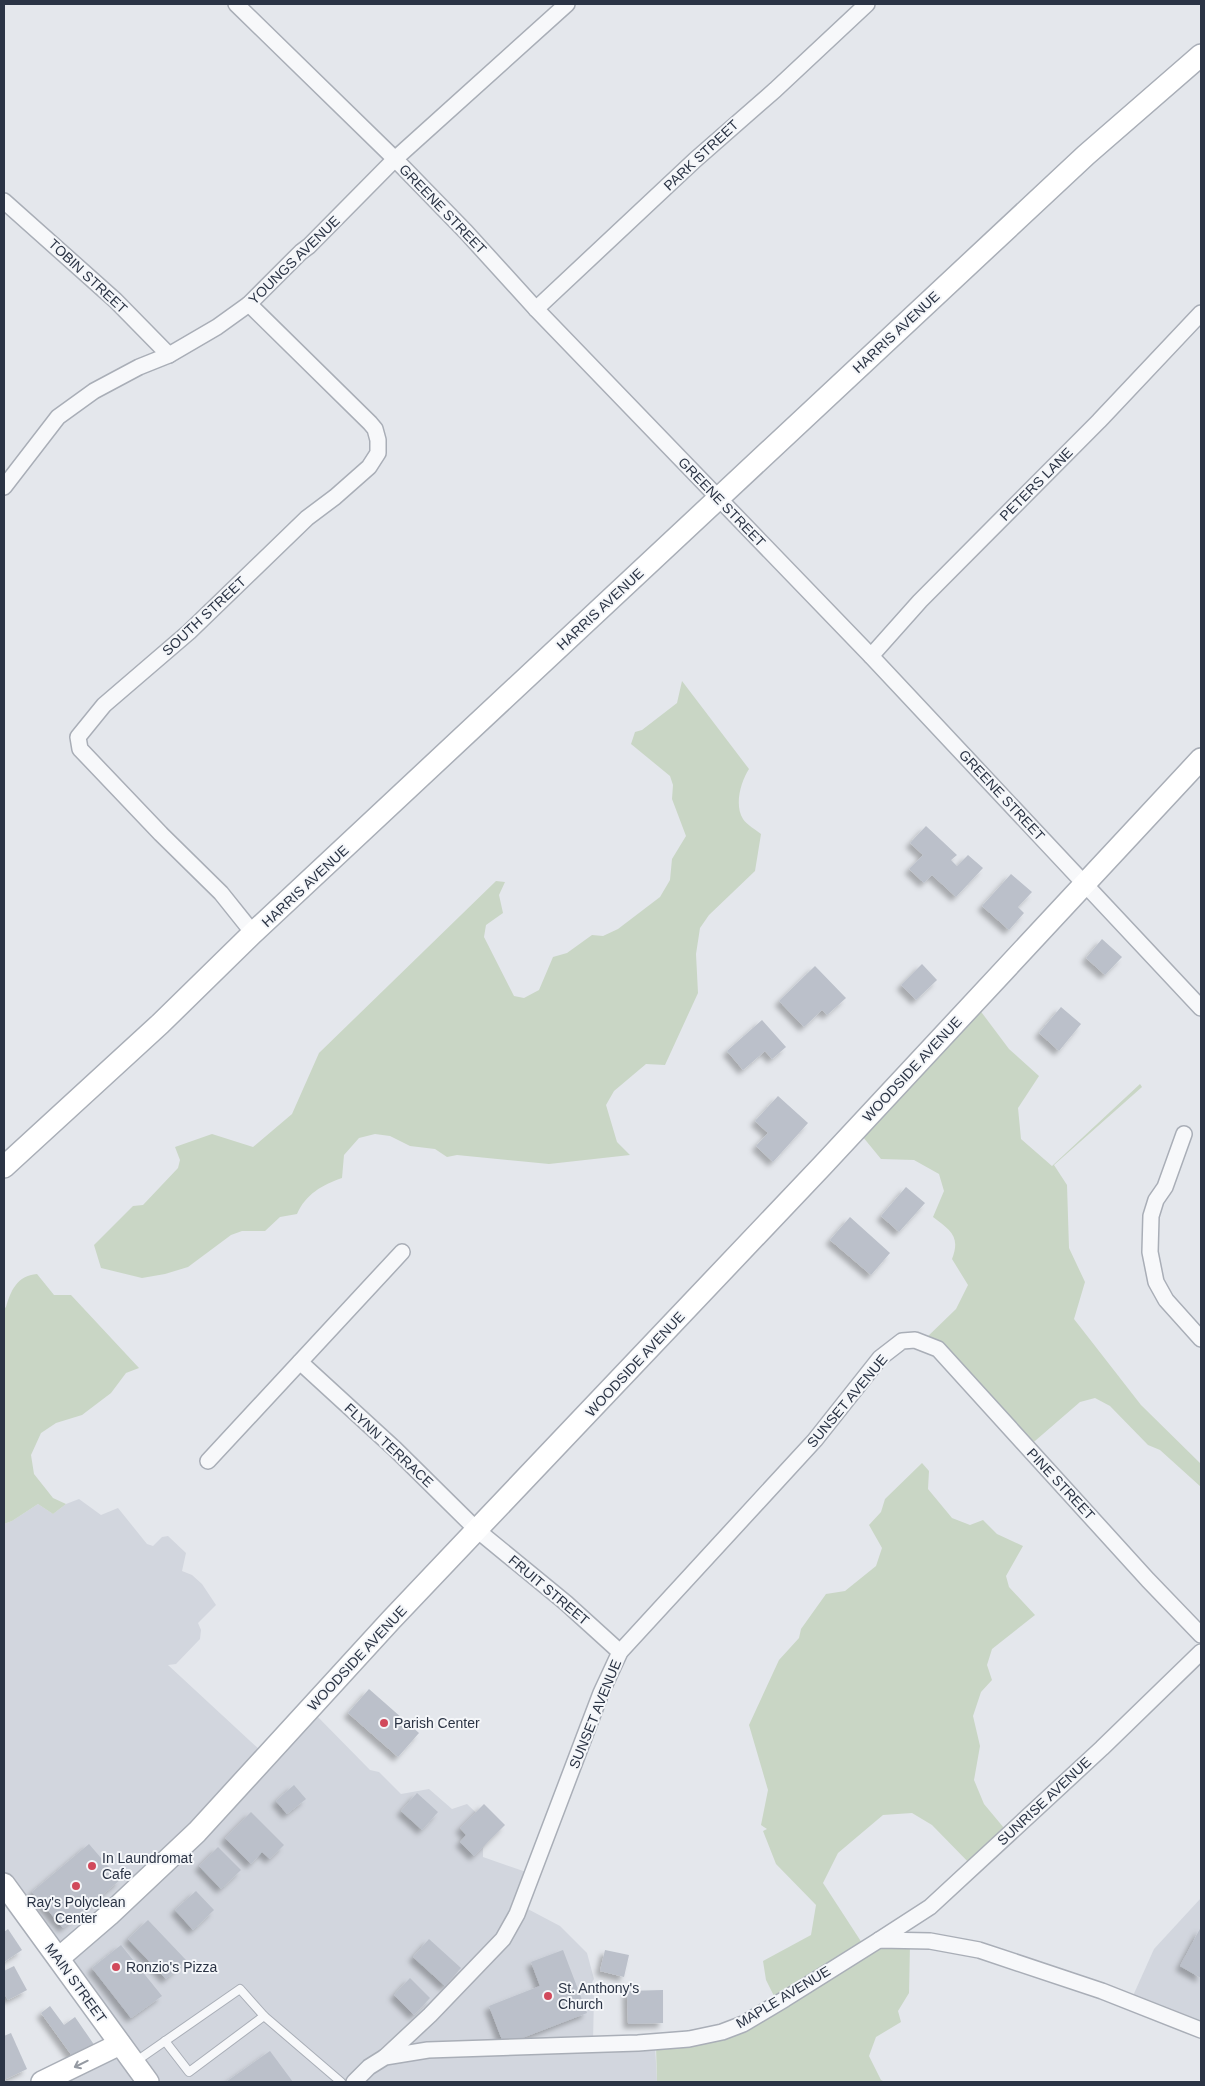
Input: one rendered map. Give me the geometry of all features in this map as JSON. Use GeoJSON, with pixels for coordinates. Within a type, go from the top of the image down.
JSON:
{"type":"FeatureCollection","features":[{"type":"Feature","properties":{"kind":"street","name":"GREENE STREET"},"geometry":{"type":"LineString","coordinates":[[236,4],[395,158],[536,309],[871,656],[1201,1008]]}},
{"type":"Feature","properties":{"kind":"street","name":"YOUNGS AVENUE"},"geometry":{"type":"LineString","coordinates":[[4,487],[58,417],[94,391],[138,368],[170,355],[249,304],[316,240],[395,158],[567,4]]}},
{"type":"Feature","properties":{"kind":"street","name":"PARK STREET"},"geometry":{"type":"LineString","coordinates":[[536,309],[695,160],[775,90],[867,4]]}},
{"type":"Feature","properties":{"kind":"street","name":"HARRIS AVENUE"},"geometry":{"type":"LineString","coordinates":[[4,1167],[160,1024],[253,933],[1086,155],[1201,55]]}},
{"type":"Feature","properties":{"kind":"street","name":"TOBIN STREET"},"geometry":{"type":"LineString","coordinates":[[4,201],[115,300],[170,355]]}},
{"type":"Feature","properties":{"kind":"street","name":"SOUTH STREET"},"geometry":{"type":"LineString","coordinates":[[249,304],[370,423],[376,434],[378,453],[369,467],[335,497],[307,518],[188,632],[104,705],[78,737],[80,749],[161,834],[221,893],[253,933]]}},
{"type":"Feature","properties":{"kind":"street","name":"PETERS LANE"},"geometry":{"type":"LineString","coordinates":[[871,656],[920,601],[1099,421],[1201,313]]}},
{"type":"Feature","properties":{"kind":"street","name":"WOODSIDE AVENUE"},"geometry":{"type":"LineString","coordinates":[[59,1958],[110,1915],[197,1832],[391,1620],[822,1166],[1201,760]]}},
{"type":"Feature","properties":{"kind":"street"},"geometry":{"type":"LineString","coordinates":[[1184,1134],[1165,1187],[1156,1200],[1150,1216],[1150,1252],[1156,1282],[1166,1300],[1201,1339]]}},
{"type":"Feature","properties":{"kind":"street"},"geometry":{"type":"LineString","coordinates":[[208,1461],[402,1252]]}},
{"type":"Feature","properties":{"kind":"street","name":"PINE STREET"},"geometry":{"type":"LineString","coordinates":[[915,1340],[938,1349],[1148,1580],[1201,1635]]}},
{"type":"Feature","properties":{"kind":"street","name":"SUNSET AVENUE"},"geometry":{"type":"LineString","coordinates":[[386,2057],[430,2015],[503,1939],[517,1914],[601,1693],[620,1652],[814,1440],[880,1358],[902,1341],[915,1340]]}},
{"type":"Feature","properties":{"kind":"street","name":"FLYNN TERRACE"},"geometry":{"type":"LineString","coordinates":[[300,1362],[395,1449],[477,1530]]}},
{"type":"Feature","properties":{"kind":"street","name":"FRUIT STREET"},"geometry":{"type":"LineString","coordinates":[[477,1530],[566,1603],[620,1652]]}},
{"type":"Feature","properties":{"kind":"street","name":"SUNRISE AVENUE"},"geometry":{"type":"LineString","coordinates":[[879,1940],[930,1907],[1102,1748],[1201,1652]]}},
{"type":"Feature","properties":{"kind":"street","name":"MAIN STREET"},"geometry":{"type":"LineString","coordinates":[[4,1884],[148,2082]]}},
{"type":"Feature","properties":{"kind":"street"},"geometry":{"type":"LineString","coordinates":[[879,1940],[930,1941],[980,1950],[1102,1991],[1201,2030]]}},
{"type":"Feature","properties":{"kind":"street","name":"MAPLE AVENUE"},"geometry":{"type":"LineString","coordinates":[[354,2082],[369,2067],[386,2057],[428,2050],[689,2039],[722,2032],[743,2024],[879,1940]]}},
{"type":"Feature","properties":{"kind":"street"},"geometry":{"type":"LineString","coordinates":[[42,2082],[120,2044]]}},
{"type":"Feature","properties":{"kind":"lane"},"geometry":{"type":"LineString","coordinates":[[134,2063],[240,1989],[264,2016],[340,2082]]}},
{"type":"Feature","properties":{"kind":"lane"},"geometry":{"type":"LineString","coordinates":[[165,2042],[188,2072],[264,2016]]}},
{"type":"Feature","properties":{"kind":"shaded area"},"geometry":{"type":"Polygon","coordinates":[[[79,1499],[101,1515],[118,1508],[147,1544],[153,1546],[162,1537],[168,1536],[186,1553],[182,1571],[192,1575],[202,1584],[216,1605],[198,1623],[201,1630],[200,1639],[176,1664],[168,1665],[261,1751],[314,1713],[370,1770],[379,1772],[401,1794],[429,1789],[452,1809],[467,1804],[495,1831],[483,1848],[483,1857],[529,1873],[524,1907],[560,1926],[587,1953],[594,1979],[589,1988],[594,1996],[593,2042],[655,2045],[657,2082],[47,2082],[117,2047],[4,1887],[4,1524],[38,1504],[53,1514],[66,1504],[79,1499]]]}},
{"type":"Feature","properties":{"kind":"shaded area"},"geometry":{"type":"Polygon","coordinates":[[[1201,1898],[1201,2032],[1132,1998],[1154,1949],[1201,1898]]]}},
{"type":"Feature","properties":{"kind":"green space"},"geometry":{"type":"Polygon","coordinates":[[[682,681],[749,769],[741,786],[740,813],[749,825],[761,834],[755,871],[709,915],[700,928],[696,954],[698,993],[665,1065],[646,1064],[614,1091],[606,1105],[617,1142],[630,1155],[549,1164],[457,1155],[447,1157],[435,1149],[410,1146],[390,1136],[375,1134],[359,1138],[344,1155],[342,1178],[315,1191],[305,1201],[297,1214],[280,1217],[265,1231],[242,1231],[231,1235],[188,1267],[165,1274],[142,1278],[101,1268],[94,1245],[133,1206],[143,1205],[178,1168],[180,1160],[175,1147],[212,1134],[253,1147],[292,1114],[319,1053],[496,881],[505,882],[499,895],[503,913],[486,925],[484,937],[514,996],[524,998],[539,990],[553,957],[567,953],[592,935],[603,936],[618,929],[660,897],[670,880],[672,859],[686,836],[672,799],[673,785],[670,776],[631,744],[635,732],[642,730],[677,703],[682,681]]]}},
{"type":"Feature","properties":{"kind":"green space"},"geometry":{"type":"Polygon","coordinates":[[[976,1005],[1009,1049],[1039,1076],[1018,1108],[1021,1139],[1052,1166],[1140,1084],[1142,1087],[1054,1165],[1067,1185],[1069,1248],[1085,1282],[1074,1319],[1141,1405],[1201,1464],[1201,1487],[1160,1450],[1148,1445],[1110,1406],[1095,1398],[1080,1402],[1028,1447],[923,1341],[956,1309],[968,1285],[952,1259],[955,1245],[952,1234],[933,1217],[944,1191],[939,1174],[914,1160],[881,1159],[858,1131],[976,1005]]]}},
{"type":"Feature","properties":{"kind":"green space"},"geometry":{"type":"Polygon","coordinates":[[[37,1274],[54,1295],[71,1295],[139,1368],[126,1373],[111,1393],[82,1415],[56,1423],[41,1433],[31,1455],[34,1474],[53,1498],[66,1504],[53,1514],[38,1504],[4,1524],[4,1309],[16,1285],[24,1278],[37,1274]]]}},
{"type":"Feature","properties":{"kind":"green space"},"geometry":{"type":"Polygon","coordinates":[[[922,1463],[929,1471],[928,1489],[952,1518],[970,1525],[983,1520],[997,1534],[1023,1546],[1006,1576],[1009,1587],[1035,1615],[992,1649],[987,1665],[992,1680],[981,1692],[973,1716],[980,1746],[974,1780],[984,1804],[1009,1834],[974,1868],[932,1825],[912,1813],[883,1815],[838,1853],[823,1883],[862,1943],[910,1944],[909,1993],[898,2011],[901,2022],[876,2037],[869,2056],[881,2080],[885,2082],[657,2082],[656,2045],[690,2042],[778,2004],[766,1980],[763,1961],[811,1935],[816,1905],[776,1864],[763,1831],[767,1829],[761,1825],[768,1790],[749,1725],[779,1660],[799,1638],[801,1629],[826,1594],[845,1591],[876,1566],[882,1548],[869,1525],[881,1512],[885,1499],[922,1463]]]}},
{"type":"Feature","properties":{"kind":"building"},"geometry":{"type":"Polygon","coordinates":[[[926,826],[957,855],[951,860],[957,866],[968,855],[983,868],[956,897],[932,875],[924,883],[909,869],[923,855],[910,843],[926,826]]]}},
{"type":"Feature","properties":{"kind":"building"},"geometry":{"type":"Polygon","coordinates":[[[1011,874],[1032,892],[1018,907],[1024,913],[1009,930],[982,906],[1011,874]]]}},
{"type":"Feature","properties":{"kind":"building"},"geometry":{"type":"Polygon","coordinates":[[[1102,939],[1122,957],[1105,975],[1086,958],[1102,939]]]}},
{"type":"Feature","properties":{"kind":"building"},"geometry":{"type":"Polygon","coordinates":[[[922,964],[937,980],[916,1000],[901,985],[922,964]]]}},
{"type":"Feature","properties":{"kind":"building"},"geometry":{"type":"Polygon","coordinates":[[[815,966],[846,998],[827,1015],[822,1010],[804,1027],[779,1001],[815,966]]]}},
{"type":"Feature","properties":{"kind":"building"},"geometry":{"type":"Polygon","coordinates":[[[1061,1007],[1081,1024],[1059,1051],[1039,1033],[1061,1007]]]}},
{"type":"Feature","properties":{"kind":"building"},"geometry":{"type":"Polygon","coordinates":[[[762,1020],[786,1047],[772,1059],[765,1051],[743,1070],[727,1051],[762,1020]]]}},
{"type":"Feature","properties":{"kind":"building"},"geometry":{"type":"Polygon","coordinates":[[[778,1096],[808,1123],[773,1162],[756,1146],[768,1133],[755,1121],[778,1096]]]}},
{"type":"Feature","properties":{"kind":"building"},"geometry":{"type":"Polygon","coordinates":[[[906,1187],[925,1203],[899,1232],[881,1216],[906,1187]]]}},
{"type":"Feature","properties":{"kind":"building"},"geometry":{"type":"Polygon","coordinates":[[[850,1217],[890,1253],[871,1275],[830,1240],[850,1217]]]}},
{"type":"Feature","properties":{"kind":"building","name":"Parish Center"},"geometry":{"type":"Polygon","coordinates":[[[369,1689],[419,1733],[398,1757],[348,1713],[369,1689]]]}},
{"type":"Feature","properties":{"kind":"building"},"geometry":{"type":"Polygon","coordinates":[[[294,1785],[306,1799],[287,1814],[276,1801],[294,1785]]]}},
{"type":"Feature","properties":{"kind":"building"},"geometry":{"type":"Polygon","coordinates":[[[417,1793],[438,1812],[422,1830],[401,1811],[417,1793]]]}},
{"type":"Feature","properties":{"kind":"building"},"geometry":{"type":"Polygon","coordinates":[[[484,1804],[505,1825],[474,1856],[460,1842],[466,1835],[460,1828],[484,1804]]]}},
{"type":"Feature","properties":{"kind":"building"},"geometry":{"type":"Polygon","coordinates":[[[251,1812],[284,1845],[270,1859],[262,1852],[251,1864],[225,1838],[251,1812]]]}},
{"type":"Feature","properties":{"kind":"building","name":"Ray's Polyclean Center"},"geometry":{"type":"Polygon","coordinates":[[[89,1844],[120,1880],[63,1928],[32,1892],[89,1844]]]}},
{"type":"Feature","properties":{"kind":"building"},"geometry":{"type":"Polygon","coordinates":[[[218,1847],[241,1870],[221,1889],[199,1866],[218,1847]]]}},
{"type":"Feature","properties":{"kind":"building"},"geometry":{"type":"Polygon","coordinates":[[[196,1891],[214,1910],[193,1930],[175,1910],[196,1891]]]}},
{"type":"Feature","properties":{"kind":"building"},"geometry":{"type":"Polygon","coordinates":[[[148,1920],[186,1960],[166,1979],[128,1939],[148,1920]]]}},
{"type":"Feature","properties":{"kind":"building"},"geometry":{"type":"Polygon","coordinates":[[[1201,1927],[1201,1978],[1180,1966],[1201,1927]]]}},
{"type":"Feature","properties":{"kind":"building"},"geometry":{"type":"Polygon","coordinates":[[[8,1929],[22,1950],[4,1962],[4,1932],[8,1929]]]}},
{"type":"Feature","properties":{"kind":"building"},"geometry":{"type":"Polygon","coordinates":[[[429,1939],[461,1968],[445,1986],[413,1957],[429,1939]]]}},
{"type":"Feature","properties":{"kind":"building"},"geometry":{"type":"Polygon","coordinates":[[[121,1945],[162,1996],[131,2018],[92,1968],[121,1945]]]}},
{"type":"Feature","properties":{"kind":"building","name":"St. Anthony's Church"},"geometry":{"type":"Polygon","coordinates":[[[563,1950],[587,2013],[504,2045],[489,2006],[540,1986],[531,1962],[563,1950]]]}},
{"type":"Feature","properties":{"kind":"building"},"geometry":{"type":"Polygon","coordinates":[[[605,1950],[629,1955],[624,1977],[600,1971],[605,1950]]]}},
{"type":"Feature","properties":{"kind":"building"},"geometry":{"type":"Polygon","coordinates":[[[14,1966],[27,1990],[8,2000],[4,1993],[4,1971],[14,1966]]]}},
{"type":"Feature","properties":{"kind":"building"},"geometry":{"type":"Polygon","coordinates":[[[410,1978],[430,1998],[414,2015],[394,1995],[410,1978]]]}},
{"type":"Feature","properties":{"kind":"building"},"geometry":{"type":"Polygon","coordinates":[[[663,1990],[663,2023],[628,2024],[627,1991],[663,1990]]]}},
{"type":"Feature","properties":{"kind":"building"},"geometry":{"type":"Polygon","coordinates":[[[50,2006],[64,2025],[75,2017],[95,2046],[75,2060],[41,2013],[50,2006]]]}},
{"type":"Feature","properties":{"kind":"building"},"geometry":{"type":"Polygon","coordinates":[[[11,2033],[27,2069],[4,2080],[4,2036],[11,2033]]]}},
{"type":"Feature","properties":{"kind":"building"},"geometry":{"type":"Polygon","coordinates":[[[270,2051],[293,2082],[226,2082],[270,2051]]]}},
{"type":"Feature","properties":{"kind":"place","name":"Parish Center"},"geometry":{"type":"Point","coordinates":[384,1723]}},
{"type":"Feature","properties":{"kind":"place","name":"In Laundromat Cafe"},"geometry":{"type":"Point","coordinates":[92,1866]}},
{"type":"Feature","properties":{"kind":"place","name":"Ray's Polyclean Center"},"geometry":{"type":"Point","coordinates":[76,1886]}},
{"type":"Feature","properties":{"kind":"place","name":"Ronzio's Pizza"},"geometry":{"type":"Point","coordinates":[116,1967]}},
{"type":"Feature","properties":{"kind":"place","name":"St. Anthony's Church"},"geometry":{"type":"Point","coordinates":[548,1996]}}]}
